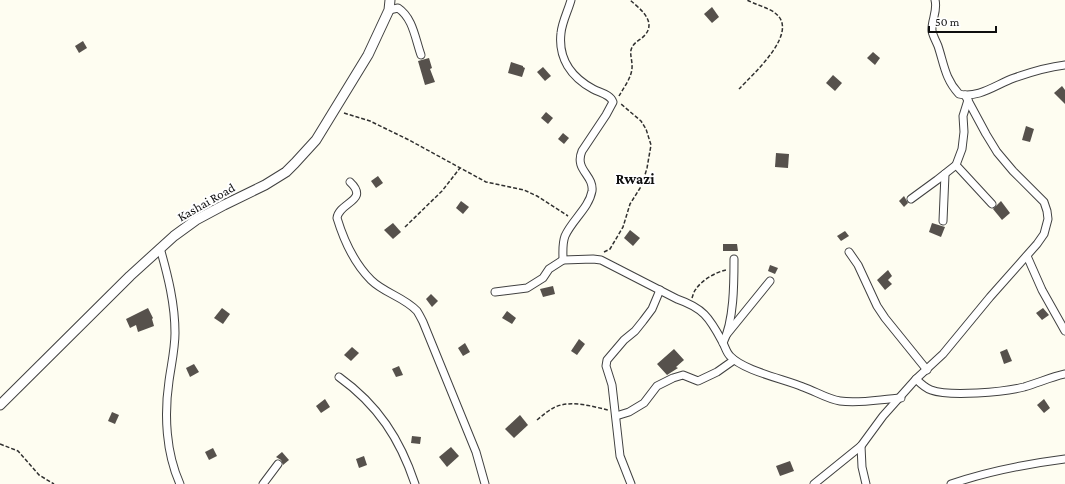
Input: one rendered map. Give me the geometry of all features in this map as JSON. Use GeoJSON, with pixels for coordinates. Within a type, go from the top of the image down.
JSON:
{"type":"FeatureCollection","features":[{"type":"Feature","properties":{"kind":"street","name":"Kashai Road"},"geometry":{"type":"LineString","coordinates":[[0,405],[160,248],[196,220],[265,185],[286,172],[316,140],[368,55],[389,10],[390,0]]}},
{"type":"Feature","properties":{"kind":"street"},"geometry":{"type":"LineString","coordinates":[[563,260],[565,236],[592,192],[592,186],[579,158],[582,151],[612,107],[614,100],[584,84],[569,69],[564,61],[561,48],[561,32],[571,0]]}},
{"type":"Feature","properties":{"kind":"street"},"geometry":{"type":"LineString","coordinates":[[814,484],[861,446],[874,427],[916,380],[943,354],[990,297],[1027,256],[1044,234],[1048,219],[1044,202],[1013,171],[997,152],[966,98],[959,94],[946,76],[938,44],[932,30],[935,14],[935,0]]}},
{"type":"Feature","properties":{"kind":"street"},"geometry":{"type":"LineString","coordinates":[[389,10],[398,8],[406,15],[413,28],[421,55]]}},
{"type":"Feature","properties":{"kind":"street"},"geometry":{"type":"LineString","coordinates":[[966,98],[1000,83],[1033,72],[1065,65]]}},
{"type":"Feature","properties":{"kind":"street"},"geometry":{"type":"LineString","coordinates":[[910,199],[956,165],[962,149],[964,132],[963,116],[966,98]]}},
{"type":"Feature","properties":{"kind":"street"},"geometry":{"type":"LineString","coordinates":[[956,165],[992,204]]}},
{"type":"Feature","properties":{"kind":"street"},"geometry":{"type":"LineString","coordinates":[[943,222],[945,174]]}},
{"type":"Feature","properties":{"kind":"street"},"geometry":{"type":"LineString","coordinates":[[350,182],[356,188],[356,196],[340,211],[337,218],[347,246],[353,257],[371,280],[408,304],[417,312],[423,322],[476,452],[485,484]]}},
{"type":"Feature","properties":{"kind":"street"},"geometry":{"type":"LineString","coordinates":[[160,248],[172,296],[175,320],[175,334],[167,398],[168,433],[169,453],[180,484]]}},
{"type":"Feature","properties":{"kind":"street"},"geometry":{"type":"LineString","coordinates":[[849,252],[858,265],[877,306],[927,370]]}},
{"type":"Feature","properties":{"kind":"street"},"geometry":{"type":"LineString","coordinates":[[1027,256],[1042,290],[1065,331]]}},
{"type":"Feature","properties":{"kind":"street"},"geometry":{"type":"LineString","coordinates":[[496,292],[527,288],[543,278],[549,269],[563,260],[593,259],[608,263],[677,299],[690,303],[701,310],[707,317],[729,355],[734,360],[753,370],[838,401],[856,402],[901,398]]}},
{"type":"Feature","properties":{"kind":"street"},"geometry":{"type":"LineString","coordinates":[[727,334],[734,288],[734,259]]}},
{"type":"Feature","properties":{"kind":"street"},"geometry":{"type":"LineString","coordinates":[[723,343],[727,334],[770,280]]}},
{"type":"Feature","properties":{"kind":"street"},"geometry":{"type":"LineString","coordinates":[[631,484],[621,461],[612,385],[606,366],[607,360],[615,350],[643,321],[652,308],[660,290]]}},
{"type":"Feature","properties":{"kind":"street"},"geometry":{"type":"LineString","coordinates":[[616,414],[629,412],[644,403],[657,386],[664,381],[683,375],[698,381],[717,372],[734,360]]}},
{"type":"Feature","properties":{"kind":"street"},"geometry":{"type":"LineString","coordinates":[[916,380],[924,387],[931,390],[955,394],[1023,387],[1065,374]]}},
{"type":"Feature","properties":{"kind":"street"},"geometry":{"type":"LineString","coordinates":[[339,377],[356,389],[370,403],[387,425],[405,457],[415,484]]}},
{"type":"Feature","properties":{"kind":"street"},"geometry":{"type":"LineString","coordinates":[[861,446],[862,467],[866,484]]}},
{"type":"Feature","properties":{"kind":"street"},"geometry":{"type":"LineString","coordinates":[[951,484],[1016,466],[1065,459]]}},
{"type":"Feature","properties":{"kind":"street"},"geometry":{"type":"LineString","coordinates":[[263,484],[278,464]]}},
{"type":"Feature","properties":{"kind":"path"},"geometry":{"type":"LineString","coordinates":[[593,259],[610,249],[623,227],[630,204],[642,185],[651,145],[646,129],[641,122],[614,100],[630,76],[632,66],[631,50],[634,43],[646,34],[648,27],[648,20],[643,11],[630,0]]}},
{"type":"Feature","properties":{"kind":"path"},"geometry":{"type":"LineString","coordinates":[[740,90],[777,46],[783,26],[780,18],[775,12],[747,0]]}},
{"type":"Feature","properties":{"kind":"path"},"geometry":{"type":"LineString","coordinates":[[334,110],[370,121],[486,182],[524,190],[536,196],[574,221]]}},
{"type":"Feature","properties":{"kind":"path"},"geometry":{"type":"LineString","coordinates":[[406,227],[442,191],[460,168]]}},
{"type":"Feature","properties":{"kind":"path"},"geometry":{"type":"LineString","coordinates":[[690,303],[696,289],[710,277],[723,271],[734,270]]}},
{"type":"Feature","properties":{"kind":"path"},"geometry":{"type":"LineString","coordinates":[[537,420],[554,408],[563,404],[586,405],[616,414]]}},
{"type":"Feature","properties":{"kind":"path"},"geometry":{"type":"LineString","coordinates":[[0,444],[18,451],[38,474],[54,484]]}},
{"type":"Feature","properties":{"kind":"building"},"geometry":{"type":"Polygon","coordinates":[[[712,7],[719,17],[712,23],[704,14],[712,7]]]}},
{"type":"Feature","properties":{"kind":"building"},"geometry":{"type":"Polygon","coordinates":[[[83,41],[87,48],[79,53],[75,46],[83,41]]]}},
{"type":"Feature","properties":{"kind":"building"},"geometry":{"type":"Polygon","coordinates":[[[873,52],[880,58],[875,65],[867,58],[873,52]]]}},
{"type":"Feature","properties":{"kind":"building"},"geometry":{"type":"Polygon","coordinates":[[[429,58],[432,68],[430,69],[435,82],[425,85],[418,61],[429,58]]]}},
{"type":"Feature","properties":{"kind":"building"},"geometry":{"type":"Polygon","coordinates":[[[511,62],[525,68],[522,77],[508,73],[511,62]]]}},
{"type":"Feature","properties":{"kind":"building"},"geometry":{"type":"Polygon","coordinates":[[[543,67],[551,76],[545,81],[537,72],[543,67]]]}},
{"type":"Feature","properties":{"kind":"building"},"geometry":{"type":"Polygon","coordinates":[[[833,75],[842,83],[835,91],[826,83],[833,75]]]}},
{"type":"Feature","properties":{"kind":"building"},"geometry":{"type":"Polygon","coordinates":[[[1062,86],[1065,90],[1065,104],[1054,93],[1062,86]]]}},
{"type":"Feature","properties":{"kind":"building"},"geometry":{"type":"Polygon","coordinates":[[[546,112],[553,118],[548,124],[541,118],[546,112]]]}},
{"type":"Feature","properties":{"kind":"building"},"geometry":{"type":"Polygon","coordinates":[[[1026,126],[1034,129],[1030,142],[1022,140],[1026,126]]]}},
{"type":"Feature","properties":{"kind":"building"},"geometry":{"type":"Polygon","coordinates":[[[563,133],[569,138],[564,144],[558,139],[563,133]]]}},
{"type":"Feature","properties":{"kind":"building"},"geometry":{"type":"Polygon","coordinates":[[[776,153],[789,154],[788,168],[775,167],[776,153]]]}},
{"type":"Feature","properties":{"kind":"building"},"geometry":{"type":"Polygon","coordinates":[[[378,176],[383,183],[376,188],[371,181],[378,176]]]}},
{"type":"Feature","properties":{"kind":"building"},"geometry":{"type":"Polygon","coordinates":[[[904,196],[908,203],[904,207],[899,201],[904,196]]]}},
{"type":"Feature","properties":{"kind":"building"},"geometry":{"type":"Polygon","coordinates":[[[461,201],[469,207],[463,214],[456,208],[461,201]]]}},
{"type":"Feature","properties":{"kind":"building"},"geometry":{"type":"Polygon","coordinates":[[[1001,201],[1010,213],[1002,220],[993,209],[1001,201]]]}},
{"type":"Feature","properties":{"kind":"building"},"geometry":{"type":"Polygon","coordinates":[[[393,223],[401,232],[393,239],[384,230],[393,223]]]}},
{"type":"Feature","properties":{"kind":"building"},"geometry":{"type":"Polygon","coordinates":[[[932,223],[945,227],[941,237],[929,232],[932,223]]]}},
{"type":"Feature","properties":{"kind":"building"},"geometry":{"type":"Polygon","coordinates":[[[630,230],[640,238],[633,246],[624,238],[630,230]]]}},
{"type":"Feature","properties":{"kind":"building"},"geometry":{"type":"Polygon","coordinates":[[[845,231],[849,236],[841,241],[837,236],[845,231]]]}},
{"type":"Feature","properties":{"kind":"building"},"geometry":{"type":"Polygon","coordinates":[[[723,244],[737,244],[738,251],[723,251],[723,244]]]}},
{"type":"Feature","properties":{"kind":"building"},"geometry":{"type":"Polygon","coordinates":[[[770,265],[778,268],[775,274],[768,271],[770,265]]]}},
{"type":"Feature","properties":{"kind":"building"},"geometry":{"type":"Polygon","coordinates":[[[888,270],[892,276],[888,280],[892,284],[885,290],[877,280],[888,270]]]}},
{"type":"Feature","properties":{"kind":"building"},"geometry":{"type":"Polygon","coordinates":[[[553,286],[555,294],[543,297],[540,289],[553,286]]]}},
{"type":"Feature","properties":{"kind":"building"},"geometry":{"type":"Polygon","coordinates":[[[431,294],[438,301],[432,307],[426,299],[431,294]]]}},
{"type":"Feature","properties":{"kind":"building"},"geometry":{"type":"Polygon","coordinates":[[[148,308],[153,318],[154,326],[138,332],[136,325],[130,328],[126,319],[148,308]]]}},
{"type":"Feature","properties":{"kind":"building"},"geometry":{"type":"Polygon","coordinates":[[[222,308],[230,314],[223,324],[214,318],[222,308]]]}},
{"type":"Feature","properties":{"kind":"building"},"geometry":{"type":"Polygon","coordinates":[[[1043,308],[1049,315],[1042,320],[1036,313],[1043,308]]]}},
{"type":"Feature","properties":{"kind":"building"},"geometry":{"type":"Polygon","coordinates":[[[507,311],[516,318],[512,324],[502,318],[507,311]]]}},
{"type":"Feature","properties":{"kind":"building"},"geometry":{"type":"Polygon","coordinates":[[[579,339],[585,344],[577,355],[571,351],[579,339]]]}},
{"type":"Feature","properties":{"kind":"building"},"geometry":{"type":"Polygon","coordinates":[[[465,343],[470,352],[463,356],[458,348],[465,343]]]}},
{"type":"Feature","properties":{"kind":"building"},"geometry":{"type":"Polygon","coordinates":[[[352,347],[359,353],[351,361],[344,355],[352,347]]]}},
{"type":"Feature","properties":{"kind":"building"},"geometry":{"type":"Polygon","coordinates":[[[674,349],[684,360],[676,367],[678,368],[667,375],[657,364],[674,349]]]}},
{"type":"Feature","properties":{"kind":"building"},"geometry":{"type":"Polygon","coordinates":[[[1007,349],[1012,361],[1004,364],[1000,352],[1007,349]]]}},
{"type":"Feature","properties":{"kind":"building"},"geometry":{"type":"Polygon","coordinates":[[[194,364],[199,372],[190,377],[186,368],[194,364]]]}},
{"type":"Feature","properties":{"kind":"building"},"geometry":{"type":"Polygon","coordinates":[[[399,366],[403,375],[396,377],[392,369],[399,366]]]}},
{"type":"Feature","properties":{"kind":"building"},"geometry":{"type":"Polygon","coordinates":[[[325,399],[330,407],[321,413],[316,406],[325,399]]]}},
{"type":"Feature","properties":{"kind":"building"},"geometry":{"type":"Polygon","coordinates":[[[1044,399],[1050,408],[1044,413],[1037,405],[1044,399]]]}},
{"type":"Feature","properties":{"kind":"building"},"geometry":{"type":"Polygon","coordinates":[[[112,412],[119,415],[115,424],[108,421],[112,412]]]}},
{"type":"Feature","properties":{"kind":"building"},"geometry":{"type":"Polygon","coordinates":[[[520,415],[528,425],[514,438],[505,429],[520,415]]]}},
{"type":"Feature","properties":{"kind":"building"},"geometry":{"type":"Polygon","coordinates":[[[412,436],[421,437],[420,444],[411,443],[412,436]]]}},
{"type":"Feature","properties":{"kind":"building"},"geometry":{"type":"Polygon","coordinates":[[[451,447],[459,456],[447,467],[439,457],[451,447]]]}},
{"type":"Feature","properties":{"kind":"building"},"geometry":{"type":"Polygon","coordinates":[[[213,448],[217,456],[209,460],[205,452],[213,448]]]}},
{"type":"Feature","properties":{"kind":"building"},"geometry":{"type":"Polygon","coordinates":[[[282,452],[289,460],[283,465],[281,460],[276,457],[282,452]]]}},
{"type":"Feature","properties":{"kind":"building"},"geometry":{"type":"Polygon","coordinates":[[[364,456],[367,465],[359,468],[356,459],[364,456]]]}},
{"type":"Feature","properties":{"kind":"building"},"geometry":{"type":"Polygon","coordinates":[[[790,461],[794,471],[780,476],[776,466],[790,461]]]}},
{"type":"Feature","properties":{"kind":"district","name":"Rwazi"},"geometry":{"type":"Point","coordinates":[635,179]}}]}
